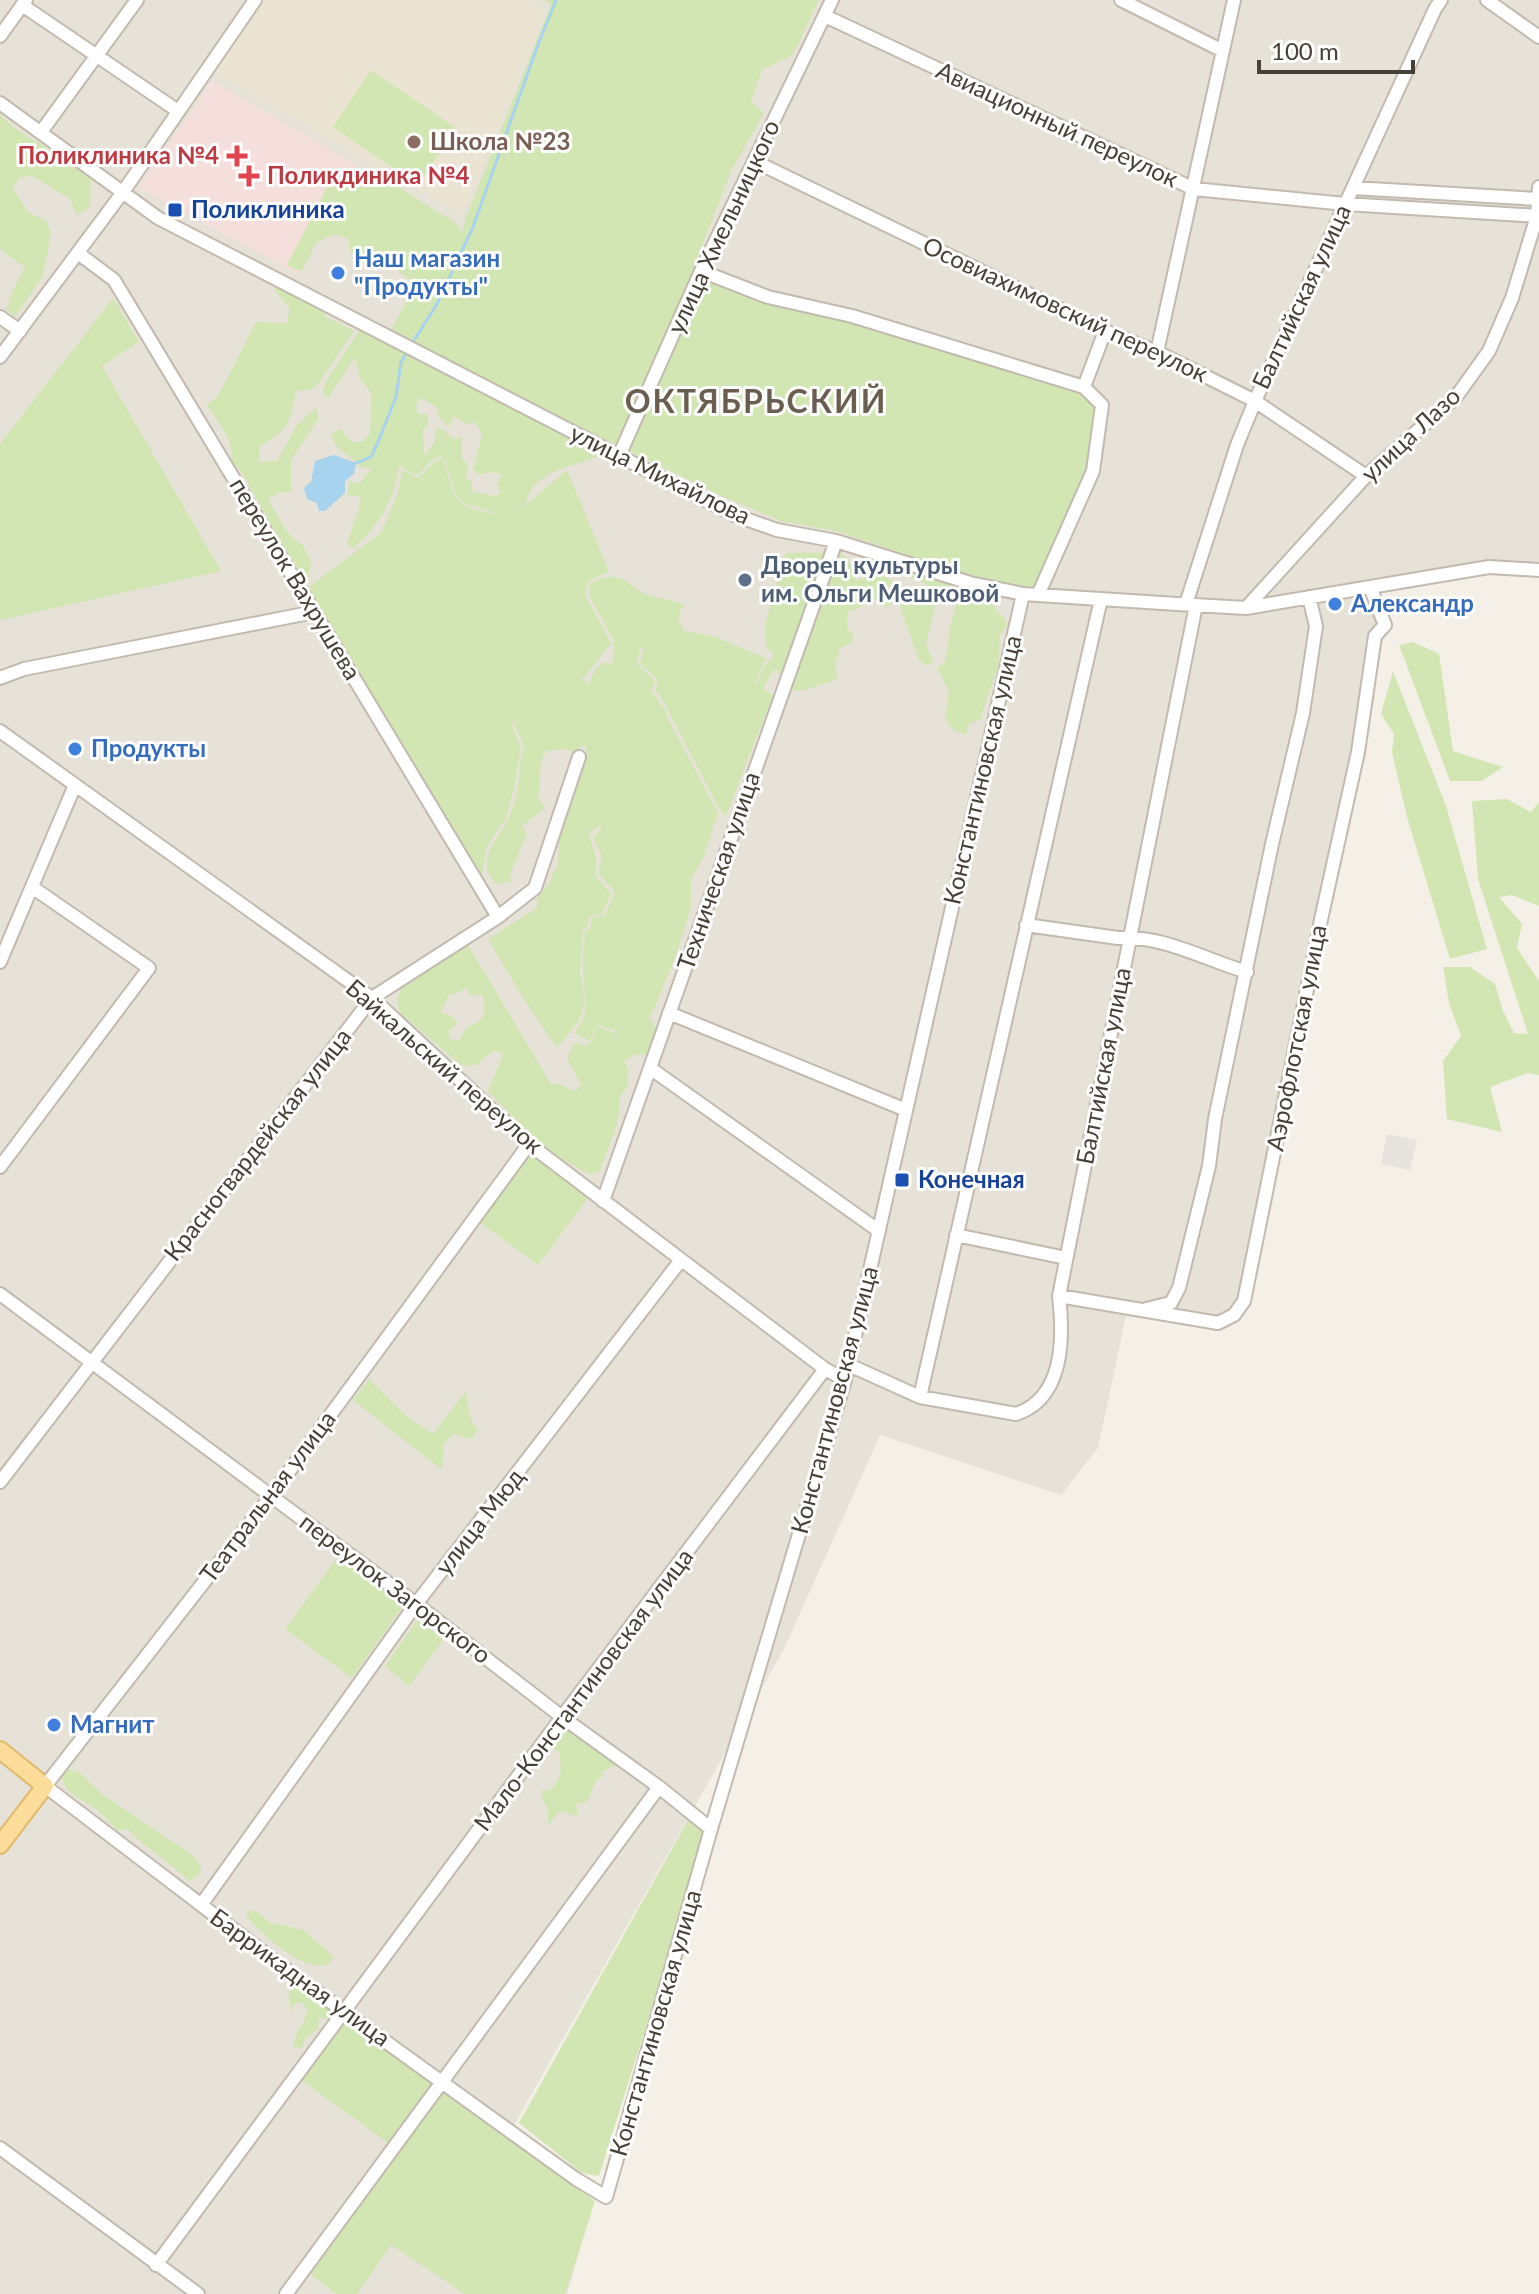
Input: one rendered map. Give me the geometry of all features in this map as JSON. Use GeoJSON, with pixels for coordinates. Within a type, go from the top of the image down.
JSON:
{"type":"FeatureCollection","features":[{"type":"Feature","properties":{"kind":"main road","name":"Баррикадная улица"},"geometry":{"type":"LineString","coordinates":[[0,1750],[45,1786]]}},
{"type":"Feature","properties":{"kind":"main road","name":"Театральная улица"},"geometry":{"type":"LineString","coordinates":[[0,1845],[45,1786]]}},
{"type":"Feature","properties":{"kind":"street"},"geometry":{"type":"LineString","coordinates":[[41,132],[137,0]]}},
{"type":"Feature","properties":{"kind":"street"},"geometry":{"type":"LineString","coordinates":[[0,357],[123,192],[255,0]]}},
{"type":"Feature","properties":{"kind":"street","name":"улица Хмельницкого"},"geometry":{"type":"LineString","coordinates":[[619,456],[701,271],[832,0]]}},
{"type":"Feature","properties":{"kind":"street"},"geometry":{"type":"LineString","coordinates":[[1121,0],[1223,51]]}},
{"type":"Feature","properties":{"kind":"street"},"geometry":{"type":"LineString","coordinates":[[1157,352],[1234,0]]}},
{"type":"Feature","properties":{"kind":"street","name":"Балтийская улица"},"geometry":{"type":"LineString","coordinates":[[849,1365],[920,1397],[1016,1414],[1031,1409],[1049,1390],[1059,1360],[1063,1329],[1059,1296],[1130,938],[1191,604],[1237,445],[1255,401],[1441,0]]}},
{"type":"Feature","properties":{"kind":"street"},"geometry":{"type":"LineString","coordinates":[[1487,0],[1539,37]]}},
{"type":"Feature","properties":{"kind":"street"},"geometry":{"type":"LineString","coordinates":[[0,36],[24,2],[178,111]]}},
{"type":"Feature","properties":{"kind":"street","name":"Авиационный переулок"},"geometry":{"type":"LineString","coordinates":[[825,16],[1194,189],[1345,204],[1538,216]]}},
{"type":"Feature","properties":{"kind":"street","name":"улица Михайлова"},"geometry":{"type":"LineString","coordinates":[[0,103],[158,218],[734,515],[777,530],[836,541],[970,583],[1023,594],[1246,608],[1489,567],[1539,570]]}},
{"type":"Feature","properties":{"kind":"street","name":"Осовиахимовский переулок"},"geometry":{"type":"LineString","coordinates":[[754,161],[1255,401],[1366,476]]}},
{"type":"Feature","properties":{"kind":"street"},"geometry":{"type":"LineString","coordinates":[[1353,188],[1538,193]]}},
{"type":"Feature","properties":{"kind":"street","name":"улица Лазо"},"geometry":{"type":"LineString","coordinates":[[1246,608],[1366,476],[1456,397],[1489,351],[1512,298],[1538,216],[1538,193]]}},
{"type":"Feature","properties":{"kind":"street","name":"переулок Вахрушева"},"geometry":{"type":"LineString","coordinates":[[78,253],[114,280],[498,917]]}},
{"type":"Feature","properties":{"kind":"street"},"geometry":{"type":"LineString","coordinates":[[701,271],[768,297],[852,316],[1084,387],[1102,405],[1093,471],[1038,595]]}},
{"type":"Feature","properties":{"kind":"street"},"geometry":{"type":"LineString","coordinates":[[0,317],[20,331]]}},
{"type":"Feature","properties":{"kind":"street"},"geometry":{"type":"LineString","coordinates":[[1084,387],[1105,331]]}},
{"type":"Feature","properties":{"kind":"street","name":"Техническая улица"},"geometry":{"type":"LineString","coordinates":[[603,1201],[836,541]]}},
{"type":"Feature","properties":{"kind":"street","name":"Аэрофлотская улица"},"geometry":{"type":"LineString","coordinates":[[1059,1296],[1218,1323],[1234,1315],[1244,1301],[1358,752],[1375,636],[1385,625],[1370,587]]}},
{"type":"Feature","properties":{"kind":"street","name":"Константиновская улица"},"geometry":{"type":"LineString","coordinates":[[606,2197],[849,1365],[1023,594]]}},
{"type":"Feature","properties":{"kind":"street"},"geometry":{"type":"LineString","coordinates":[[1139,1310],[1171,1303],[1179,1288],[1209,1166],[1215,1119],[1272,844],[1303,713],[1316,626],[1309,597]]}},
{"type":"Feature","properties":{"kind":"street"},"geometry":{"type":"LineString","coordinates":[[920,1397],[1101,599]]}},
{"type":"Feature","properties":{"kind":"street"},"geometry":{"type":"LineString","coordinates":[[0,678],[24,669],[314,612]]}},
{"type":"Feature","properties":{"kind":"street","name":"Байкальский переулок"},"geometry":{"type":"LineString","coordinates":[[0,731],[372,998],[529,1144],[825,1369],[845,1380]]}},
{"type":"Feature","properties":{"kind":"street","name":"Красногвардейская улица"},"geometry":{"type":"LineString","coordinates":[[0,1482],[372,998],[498,917],[535,888],[579,757]]}},
{"type":"Feature","properties":{"kind":"street"},"geometry":{"type":"LineString","coordinates":[[0,962],[75,785]]}},
{"type":"Feature","properties":{"kind":"street"},"geometry":{"type":"LineString","coordinates":[[0,1167],[149,968],[32,887]]}},
{"type":"Feature","properties":{"kind":"street"},"geometry":{"type":"LineString","coordinates":[[1026,925],[1175,946],[1247,972]]}},
{"type":"Feature","properties":{"kind":"street"},"geometry":{"type":"LineString","coordinates":[[669,1013],[906,1110]]}},
{"type":"Feature","properties":{"kind":"street"},"geometry":{"type":"LineString","coordinates":[[650,1068],[879,1231]]}},
{"type":"Feature","properties":{"kind":"street","name":"Театральная улица"},"geometry":{"type":"LineString","coordinates":[[45,1786],[271,1496],[529,1144]]}},
{"type":"Feature","properties":{"kind":"street"},"geometry":{"type":"LineString","coordinates":[[956,1235],[1066,1258]]}},
{"type":"Feature","properties":{"kind":"street","name":"улица Мюд"},"geometry":{"type":"LineString","coordinates":[[201,1905],[416,1604],[681,1260]]}},
{"type":"Feature","properties":{"kind":"street","name":"переулок Загорского"},"geometry":{"type":"LineString","coordinates":[[0,1294],[416,1604],[711,1829]]}},
{"type":"Feature","properties":{"kind":"street","name":"Мало-Константиновская улица"},"geometry":{"type":"LineString","coordinates":[[156,2265],[562,1717],[825,1369]]}},
{"type":"Feature","properties":{"kind":"street","name":"Баррикадная улица"},"geometry":{"type":"LineString","coordinates":[[45,1786],[440,2081],[576,2179],[606,2197]]}},
{"type":"Feature","properties":{"kind":"street"},"geometry":{"type":"LineString","coordinates":[[286,2294],[659,1787]]}},
{"type":"Feature","properties":{"kind":"street"},"geometry":{"type":"LineString","coordinates":[[0,2148],[198,2294]]}},
{"type":"Feature","properties":{"kind":"shaded area"},"geometry":{"type":"Polygon","coordinates":[[[0,0],[1539,0],[1539,578],[1488,573],[1381,591],[1388,624],[1379,642],[1251,1286],[1219,1326],[1205,1327],[1126,1316],[1098,1448],[1061,1495],[880,1435],[784,1649],[497,2155],[594,2202],[567,2294],[0,2294],[0,0]]]}},
{"type":"Feature","properties":{"kind":"shaded area","name":"Школа №23"},"geometry":{"type":"Polygon","coordinates":[[[259,0],[528,0],[547,12],[462,215],[211,70],[259,0]]]}},
{"type":"Feature","properties":{"kind":"shaded area","name":"Поликдиника №4"},"geometry":{"type":"Polygon","coordinates":[[[212,81],[356,165],[298,274],[139,188],[212,81]]]}},
{"type":"Feature","properties":{"kind":"shaded area"},"geometry":{"type":"Polygon","coordinates":[[[1387,1134],[1417,1140],[1410,1170],[1381,1164],[1387,1134]]]}},
{"type":"Feature","properties":{"kind":"green space"},"geometry":{"type":"Polygon","coordinates":[[[543,0],[819,0],[793,55],[762,70],[751,102],[764,113],[732,169],[691,274],[770,303],[846,320],[1082,393],[1095,406],[1087,470],[1035,588],[977,578],[836,531],[781,521],[724,497],[432,356],[389,333],[416,285],[381,257],[351,254],[348,239],[335,234],[317,242],[301,272],[287,265],[334,174],[371,185],[397,186],[457,224],[462,234],[466,217],[551,5],[543,0]]]}},
{"type":"Feature","properties":{"kind":"green space"},"geometry":{"type":"Polygon","coordinates":[[[371,70],[456,128],[418,185],[333,127],[371,70]]]}},
{"type":"Feature","properties":{"kind":"green space"},"geometry":{"type":"Polygon","coordinates":[[[0,115],[15,129],[91,174],[90,207],[77,215],[69,198],[32,176],[19,178],[13,189],[28,212],[47,222],[51,233],[43,276],[15,317],[6,310],[25,268],[0,249],[0,115]]]}},
{"type":"Feature","properties":{"kind":"green space"},"geometry":{"type":"Polygon","coordinates":[[[280,286],[324,310],[324,316],[354,331],[314,389],[296,391],[290,419],[282,430],[259,446],[260,462],[277,461],[296,426],[316,407],[319,418],[291,460],[291,492],[278,493],[268,499],[284,527],[294,540],[303,545],[311,562],[308,582],[295,568],[242,473],[232,461],[228,438],[206,405],[218,396],[256,322],[287,323],[290,308],[274,290],[280,286]]]}},
{"type":"Feature","properties":{"kind":"green space"},"geometry":{"type":"Polygon","coordinates":[[[113,298],[139,342],[102,366],[221,571],[0,620],[0,444],[113,298]]]}},
{"type":"Feature","properties":{"kind":"green space"},"geometry":{"type":"Polygon","coordinates":[[[361,328],[368,329],[370,334],[595,449],[598,456],[543,478],[529,493],[526,504],[508,511],[526,505],[567,470],[609,572],[589,580],[585,595],[611,643],[584,678],[580,678],[588,684],[604,662],[613,664],[614,641],[589,595],[590,583],[602,579],[617,577],[651,596],[684,605],[679,613],[678,626],[680,620],[684,631],[713,636],[766,658],[757,684],[765,665],[774,656],[765,645],[765,625],[785,553],[840,552],[848,559],[856,581],[884,577],[917,598],[936,603],[926,643],[933,662],[927,666],[919,660],[898,601],[886,607],[876,599],[847,612],[847,629],[853,633],[852,643],[840,648],[835,665],[838,679],[805,690],[788,691],[776,670],[773,670],[763,689],[773,695],[726,816],[656,691],[657,679],[640,664],[643,648],[640,647],[637,664],[655,681],[651,691],[667,713],[718,813],[703,858],[691,880],[691,907],[677,953],[650,1018],[656,1029],[648,1054],[634,1055],[624,1061],[628,1069],[628,1085],[620,1097],[618,1122],[600,1171],[590,1175],[541,1147],[488,1091],[503,1055],[493,1050],[477,1065],[462,1066],[399,1012],[397,999],[403,984],[468,945],[551,1084],[575,1091],[581,1085],[567,1058],[574,1043],[586,1046],[592,1040],[598,1026],[616,1034],[618,1030],[598,1024],[590,1041],[574,1033],[586,1009],[583,965],[585,931],[590,929],[592,917],[605,915],[615,892],[598,873],[602,856],[593,838],[600,830],[601,821],[598,828],[589,831],[596,856],[595,875],[611,894],[603,913],[590,916],[587,927],[583,929],[580,972],[585,1002],[579,1021],[557,1048],[488,939],[537,908],[538,897],[558,864],[559,838],[586,759],[586,745],[579,747],[577,754],[567,749],[546,751],[541,763],[538,798],[545,808],[522,826],[527,834],[510,874],[511,881],[497,884],[490,876],[487,859],[513,806],[523,748],[513,724],[522,719],[510,723],[521,746],[514,788],[505,822],[487,847],[481,881],[306,589],[382,532],[398,492],[402,470],[418,478],[443,457],[450,483],[458,500],[464,505],[473,509],[501,514],[464,504],[456,495],[443,455],[433,459],[418,475],[399,465],[384,512],[353,549],[347,543],[360,497],[347,495],[350,481],[359,484],[372,468],[360,467],[340,449],[331,434],[340,429],[352,442],[362,442],[370,434],[371,393],[360,378],[355,357],[328,398],[323,394],[325,383],[361,328]],[[420,397],[416,405],[418,414],[427,414],[429,422],[423,430],[424,455],[434,444],[436,428],[453,439],[462,437],[462,458],[468,465],[466,478],[472,482],[472,492],[496,496],[500,492],[497,485],[501,474],[489,472],[480,475],[473,470],[482,434],[475,422],[466,424],[454,416],[449,427],[439,417],[436,407],[420,397]],[[466,988],[449,994],[441,1013],[450,1015],[458,1023],[448,1031],[450,1039],[459,1041],[467,1027],[481,1019],[484,1010],[482,994],[471,996],[466,988]]]}},
{"type":"Feature","properties":{"kind":"green space"},"geometry":{"type":"Polygon","coordinates":[[[875,559],[971,589],[979,599],[994,605],[1005,618],[1007,625],[1000,635],[999,663],[980,720],[967,725],[967,734],[954,731],[945,718],[949,691],[937,668],[945,662],[958,597],[874,563],[875,559]]]}},
{"type":"Feature","properties":{"kind":"green space"},"geometry":{"type":"Polygon","coordinates":[[[1413,642],[1439,654],[1453,751],[1503,767],[1482,781],[1450,781],[1399,645],[1413,642]]]}},
{"type":"Feature","properties":{"kind":"green space"},"geometry":{"type":"Polygon","coordinates":[[[1393,671],[1446,806],[1487,949],[1450,959],[1407,817],[1392,752],[1394,734],[1381,714],[1393,671]]]}},
{"type":"Feature","properties":{"kind":"green space"},"geometry":{"type":"Polygon","coordinates":[[[1507,799],[1531,812],[1539,802],[1539,906],[1512,895],[1499,897],[1522,924],[1517,948],[1539,981],[1539,1075],[1527,1073],[1490,1087],[1502,1132],[1447,1119],[1443,1061],[1461,1036],[1449,1003],[1443,967],[1470,967],[1495,984],[1514,1033],[1528,1034],[1478,879],[1472,801],[1507,799]]]}},
{"type":"Feature","properties":{"kind":"green space"},"geometry":{"type":"Polygon","coordinates":[[[538,1156],[591,1194],[538,1265],[478,1221],[525,1157],[538,1156]]]}},
{"type":"Feature","properties":{"kind":"green space"},"geometry":{"type":"Polygon","coordinates":[[[369,1379],[406,1416],[433,1434],[466,1391],[470,1417],[478,1430],[472,1439],[453,1434],[444,1444],[442,1470],[353,1400],[369,1379]]]}},
{"type":"Feature","properties":{"kind":"green space"},"geometry":{"type":"Polygon","coordinates":[[[340,1554],[406,1602],[352,1678],[285,1629],[340,1554]]]}},
{"type":"Feature","properties":{"kind":"green space"},"geometry":{"type":"Polygon","coordinates":[[[418,1619],[443,1640],[409,1686],[385,1666],[418,1619]]]}},
{"type":"Feature","properties":{"kind":"green space"},"geometry":{"type":"Polygon","coordinates":[[[569,1726],[621,1765],[602,1772],[603,1777],[596,1780],[588,1801],[576,1804],[578,1817],[560,1811],[548,1825],[548,1809],[541,1790],[549,1791],[553,1787],[561,1769],[559,1752],[550,1746],[557,1734],[569,1726]]]}},
{"type":"Feature","properties":{"kind":"green space"},"geometry":{"type":"Polygon","coordinates":[[[67,1769],[79,1772],[103,1795],[192,1855],[202,1868],[197,1877],[189,1881],[127,1829],[117,1830],[96,1809],[70,1792],[62,1777],[67,1769]]]}},
{"type":"Feature","properties":{"kind":"green space"},"geometry":{"type":"Polygon","coordinates":[[[688,1820],[707,1832],[599,2176],[582,2173],[519,2123],[688,1820]]]}},
{"type":"Feature","properties":{"kind":"green space"},"geometry":{"type":"Polygon","coordinates":[[[248,1910],[259,1913],[269,1922],[303,1930],[334,1957],[326,1966],[299,1960],[257,1928],[246,1914],[248,1910]]]}},
{"type":"Feature","properties":{"kind":"green space"},"geometry":{"type":"Polygon","coordinates":[[[298,1983],[336,2009],[325,2019],[319,2017],[318,2029],[305,2039],[302,2048],[293,2047],[307,2008],[295,2003],[291,2013],[289,1992],[298,1983]]]}},
{"type":"Feature","properties":{"kind":"green space"},"geometry":{"type":"Polygon","coordinates":[[[347,2017],[595,2201],[565,2294],[465,2294],[391,2245],[357,2294],[337,2294],[308,2273],[398,2150],[301,2080],[347,2017]]]}},
{"type":"Feature","properties":{"kind":"water"},"geometry":{"type":"Polygon","coordinates":[[[334,455],[356,463],[354,474],[345,481],[345,493],[325,511],[319,511],[317,503],[307,499],[304,488],[311,482],[315,461],[334,455]]]}},
{"type":"Feature","properties":{"kind":"waterway"},"geometry":{"type":"LineString","coordinates":[[411,345],[437,304],[473,227],[556,0]]}},
{"type":"Feature","properties":{"kind":"waterway"},"geometry":{"type":"LineString","coordinates":[[356,463],[371,457],[378,442],[396,397],[401,362],[407,352]]}},
{"type":"Feature","properties":{"kind":"place","name":"Школа №23"},"geometry":{"type":"Point","coordinates":[414,142]}},
{"type":"Feature","properties":{"kind":"place","name":"Поликлиника №4"},"geometry":{"type":"Point","coordinates":[237,156]}},
{"type":"Feature","properties":{"kind":"place","name":"Поликдиника №4"},"geometry":{"type":"Point","coordinates":[249,176]}},
{"type":"Feature","properties":{"kind":"place","name":"Поликлиника"},"geometry":{"type":"Point","coordinates":[175,210]}},
{"type":"Feature","properties":{"kind":"place","name":"Наш магазин \"Продукты\""},"geometry":{"type":"Point","coordinates":[338,273]}},
{"type":"Feature","properties":{"kind":"place","name":"Дворец культуры им. Ольги Мешковой"},"geometry":{"type":"Point","coordinates":[745,580]}},
{"type":"Feature","properties":{"kind":"place","name":"Александр"},"geometry":{"type":"Point","coordinates":[1335,604]}},
{"type":"Feature","properties":{"kind":"place","name":"Продукты"},"geometry":{"type":"Point","coordinates":[75,749]}},
{"type":"Feature","properties":{"kind":"place","name":"Конечная"},"geometry":{"type":"Point","coordinates":[902,1180]}},
{"type":"Feature","properties":{"kind":"place","name":"Магнит"},"geometry":{"type":"Point","coordinates":[54,1725]}},
{"type":"Feature","properties":{"kind":"district","name":"ОКТЯБРЬСКИЙ"},"geometry":{"type":"Point","coordinates":[756,402]}}]}
